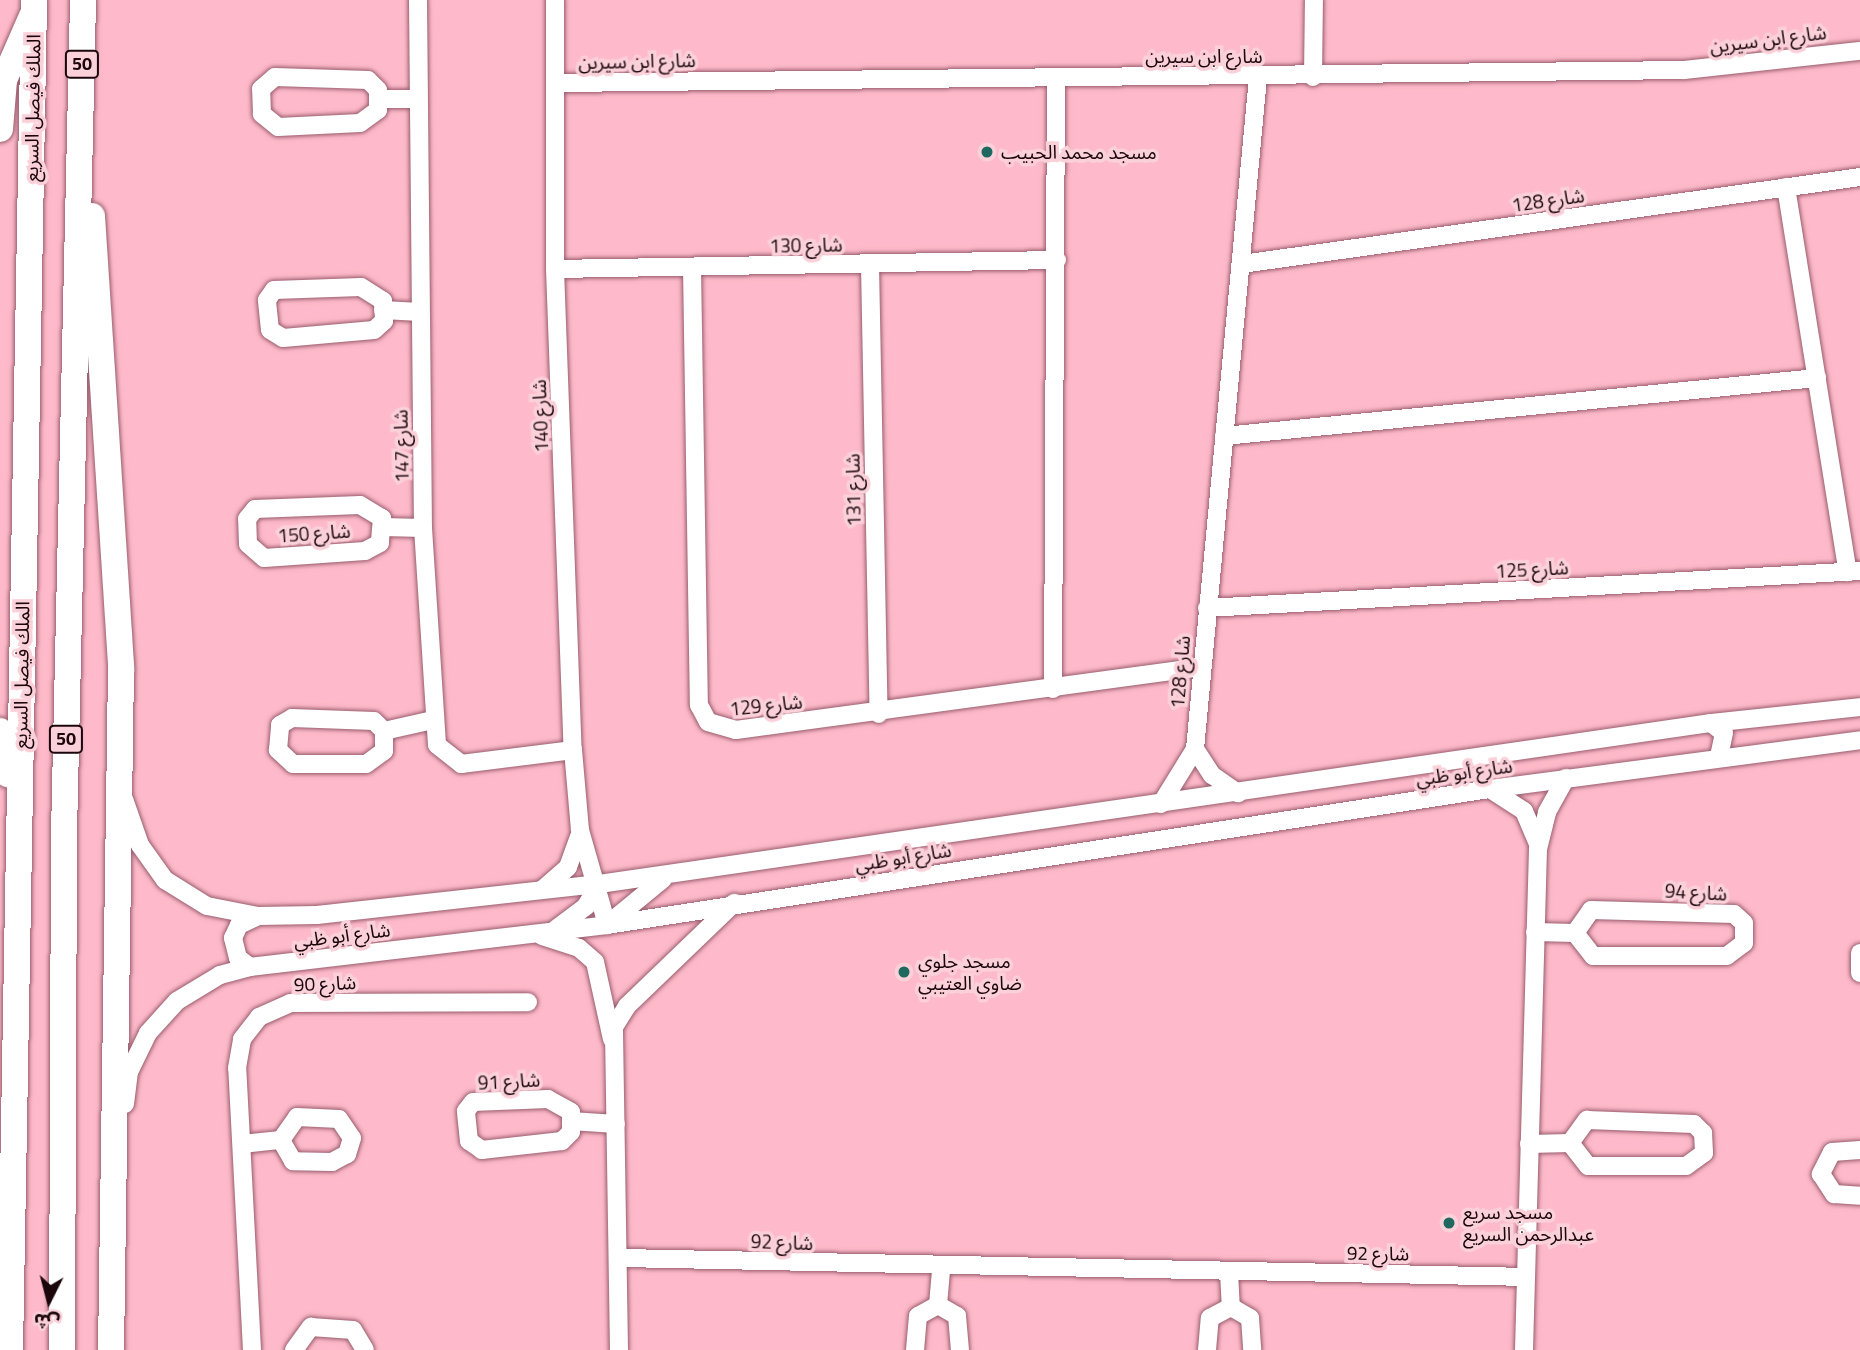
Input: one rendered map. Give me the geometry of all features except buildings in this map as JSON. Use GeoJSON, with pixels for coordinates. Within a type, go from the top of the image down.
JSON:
{"type":"FeatureCollection","features":[{"type":"Feature","properties":{"kind":"highway","name":"50"},"geometry":{"type":"LineString","coordinates":[[62,1350],[64,833],[83,0]]}},
{"type":"Feature","properties":{"kind":"highway"},"geometry":{"type":"LineString","coordinates":[[0,129],[9,61],[34,6]]}},
{"type":"Feature","properties":{"kind":"highway","name":"الملك فيصل السريع"},"geometry":{"type":"LineString","coordinates":[[10,1350],[34,6]]}},
{"type":"Feature","properties":{"kind":"highway"},"geometry":{"type":"LineString","coordinates":[[81,127],[111,447],[121,788],[111,1350]]}},
{"type":"Feature","properties":{"kind":"highway"},"geometry":{"type":"LineString","coordinates":[[0,731],[18,810]]}},
{"type":"Feature","properties":{"kind":"street","name":"شارع 147"},"geometry":{"type":"LineString","coordinates":[[418,0],[423,528],[433,720],[440,752],[461,764],[573,750]]}},
{"type":"Feature","properties":{"kind":"street","name":"شارع 140"},"geometry":{"type":"LineString","coordinates":[[555,0],[559,83],[555,269],[573,750],[580,830],[599,884],[607,925]]}},
{"type":"Feature","properties":{"kind":"street"},"geometry":{"type":"LineString","coordinates":[[1313,77],[1314,0]]}},
{"type":"Feature","properties":{"kind":"street","name":"شارع ابن سيرين"},"geometry":{"type":"LineString","coordinates":[[559,83],[1313,77],[1684,69],[1856,49]]}},
{"type":"Feature","properties":{"kind":"street"},"geometry":{"type":"LineString","coordinates":[[275,77],[355,77],[375,85],[378,99],[376,115],[360,123],[278,127],[262,114],[261,89],[275,77]]}},
{"type":"Feature","properties":{"kind":"street"},"geometry":{"type":"LineString","coordinates":[[1053,689],[1056,77]]}},
{"type":"Feature","properties":{"kind":"street","name":"شارع 128"},"geometry":{"type":"LineString","coordinates":[[1161,804],[1195,749],[1258,77]]}},
{"type":"Feature","properties":{"kind":"street"},"geometry":{"type":"LineString","coordinates":[[378,99],[417,99]]}},
{"type":"Feature","properties":{"kind":"street","name":"شارع 128"},"geometry":{"type":"LineString","coordinates":[[1242,264],[1860,177]]}},
{"type":"Feature","properties":{"kind":"street"},"geometry":{"type":"LineString","coordinates":[[1786,187],[1817,378],[1854,572]]}},
{"type":"Feature","properties":{"kind":"street","name":"شارع 130"},"geometry":{"type":"LineString","coordinates":[[555,269],[1057,260]]}},
{"type":"Feature","properties":{"kind":"street","name":"شارع 131"},"geometry":{"type":"LineString","coordinates":[[870,265],[878,713]]}},
{"type":"Feature","properties":{"kind":"street","name":"شارع 129"},"geometry":{"type":"LineString","coordinates":[[692,267],[702,714],[726,731],[878,713],[1201,667]]}},
{"type":"Feature","properties":{"kind":"street"},"geometry":{"type":"LineString","coordinates":[[281,288],[361,288],[380,296],[383,310],[381,325],[366,334],[283,338],[270,330],[267,300],[281,288]]}},
{"type":"Feature","properties":{"kind":"street"},"geometry":{"type":"LineString","coordinates":[[383,310],[420,312]]}},
{"type":"Feature","properties":{"kind":"street"},"geometry":{"type":"LineString","coordinates":[[1224,436],[1817,378]]}},
{"type":"Feature","properties":{"kind":"street","name":"شارع 150"},"geometry":{"type":"LineString","coordinates":[[360,505],[379,514],[383,527],[380,543],[365,551],[264,558],[248,544],[247,519],[261,507],[360,505]]}},
{"type":"Feature","properties":{"kind":"street"},"geometry":{"type":"LineString","coordinates":[[383,527],[423,528]]}},
{"type":"Feature","properties":{"kind":"street","name":"شارع 125"},"geometry":{"type":"LineString","coordinates":[[1207,608],[1854,572]]}},
{"type":"Feature","properties":{"kind":"street","name":"شارع أبو ظبي"},"geometry":{"type":"LineString","coordinates":[[121,788],[140,845],[165,880],[207,906],[258,916],[599,884],[1710,723],[1860,707]]}},
{"type":"Feature","properties":{"kind":"street"},"geometry":{"type":"LineString","coordinates":[[383,731],[381,756],[366,764],[293,764],[278,750],[280,725],[292,718],[361,718],[383,731],[433,720]]}},
{"type":"Feature","properties":{"kind":"street"},"geometry":{"type":"LineString","coordinates":[[1710,723],[1724,733],[1718,757]]}},
{"type":"Feature","properties":{"kind":"street","name":"شارع أبو ظبي"},"geometry":{"type":"LineString","coordinates":[[114,1205],[129,1072],[148,1032],[177,1001],[220,975],[250,967],[607,925],[734,903],[1490,789],[1860,740]]}},
{"type":"Feature","properties":{"kind":"street"},"geometry":{"type":"LineString","coordinates":[[1195,749],[1212,775],[1238,793]]}},
{"type":"Feature","properties":{"kind":"street"},"geometry":{"type":"LineString","coordinates":[[1524,1350],[1538,849],[1547,812],[1566,778]]}},
{"type":"Feature","properties":{"kind":"street"},"geometry":{"type":"LineString","coordinates":[[1490,789],[1524,811],[1538,849]]}},
{"type":"Feature","properties":{"kind":"street","name":"شارع 140"},"geometry":{"type":"LineString","coordinates":[[543,889],[568,867],[580,830]]}},
{"type":"Feature","properties":{"kind":"street"},"geometry":{"type":"LineString","coordinates":[[607,925],[639,893],[678,873]]}},
{"type":"Feature","properties":{"kind":"street"},"geometry":{"type":"LineString","coordinates":[[553,931],[575,916],[599,884]]}},
{"type":"Feature","properties":{"kind":"street"},"geometry":{"type":"LineString","coordinates":[[612,1039],[627,1006],[734,903]]}},
{"type":"Feature","properties":{"kind":"street","name":"شارع 94"},"geometry":{"type":"LineString","coordinates":[[1591,910],[1722,912],[1741,919],[1745,935],[1742,948],[1727,956],[1593,956],[1575,933],[1591,910]]}},
{"type":"Feature","properties":{"kind":"street"},"geometry":{"type":"LineString","coordinates":[[250,967],[238,958],[233,938],[239,925],[258,916]]}},
{"type":"Feature","properties":{"kind":"street"},"geometry":{"type":"LineString","coordinates":[[1535,932],[1575,933]]}},
{"type":"Feature","properties":{"kind":"street"},"geometry":{"type":"LineString","coordinates":[[533,934],[579,948],[595,962],[612,1039],[622,1258],[619,1350]]}},
{"type":"Feature","properties":{"kind":"street"},"geometry":{"type":"LineString","coordinates":[[1860,953],[1860,973]]}},
{"type":"Feature","properties":{"kind":"street","name":"شارع 90"},"geometry":{"type":"LineString","coordinates":[[252,1350],[237,1068],[242,1039],[259,1017],[290,1003],[528,1002]]}},
{"type":"Feature","properties":{"kind":"street","name":"شارع 91"},"geometry":{"type":"LineString","coordinates":[[548,1099],[568,1108],[571,1121],[569,1137],[554,1145],[482,1150],[468,1141],[466,1111],[480,1100],[548,1099]]}},
{"type":"Feature","properties":{"kind":"street"},"geometry":{"type":"LineString","coordinates":[[1587,1120],[1694,1124],[1705,1145],[1701,1157],[1686,1166],[1588,1166],[1570,1143],[1587,1120]]}},
{"type":"Feature","properties":{"kind":"street"},"geometry":{"type":"LineString","coordinates":[[571,1121],[616,1124]]}},
{"type":"Feature","properties":{"kind":"street"},"geometry":{"type":"LineString","coordinates":[[242,1144],[281,1140]]}},
{"type":"Feature","properties":{"kind":"street"},"geometry":{"type":"LineString","coordinates":[[1529,1144],[1570,1143]]}},
{"type":"Feature","properties":{"kind":"street"},"geometry":{"type":"LineString","coordinates":[[1860,1150],[1832,1152],[1821,1174],[1834,1194],[1860,1196]]}},
{"type":"Feature","properties":{"kind":"street","name":"شارع 92"},"geometry":{"type":"LineString","coordinates":[[622,1258],[941,1268],[1526,1277]]}},
{"type":"Feature","properties":{"kind":"street"},"geometry":{"type":"LineString","coordinates":[[938,1306],[941,1268]]}},
{"type":"Feature","properties":{"kind":"street"},"geometry":{"type":"LineString","coordinates":[[1229,1272],[1231,1307]]}},
{"type":"Feature","properties":{"kind":"street"},"geometry":{"type":"LineString","coordinates":[[915,1350],[918,1316],[938,1306]]}},
{"type":"Feature","properties":{"kind":"street"},"geometry":{"type":"LineString","coordinates":[[938,1306],[957,1316],[960,1350]]}},
{"type":"Feature","properties":{"kind":"street"},"geometry":{"type":"LineString","coordinates":[[1207,1350],[1210,1318],[1231,1307]]}},
{"type":"Feature","properties":{"kind":"street"},"geometry":{"type":"LineString","coordinates":[[1231,1307],[1250,1318],[1252,1350]]}},
{"type":"Feature","properties":{"kind":"street"},"geometry":{"type":"LineString","coordinates":[[294,1350],[311,1327],[353,1330],[365,1350]]}},
{"type":"Feature","properties":{"kind":"place","name":"مسجد محمد الحبيب"},"geometry":{"type":"Point","coordinates":[987,152]}},
{"type":"Feature","properties":{"kind":"place","name":"مسجد جلوي ضاوي العتيبي"},"geometry":{"type":"Point","coordinates":[904,972]}},
{"type":"Feature","properties":{"kind":"place","name":"مسجد سريع عبدالرحمن السريع"},"geometry":{"type":"Point","coordinates":[1449,1223]}}]}
